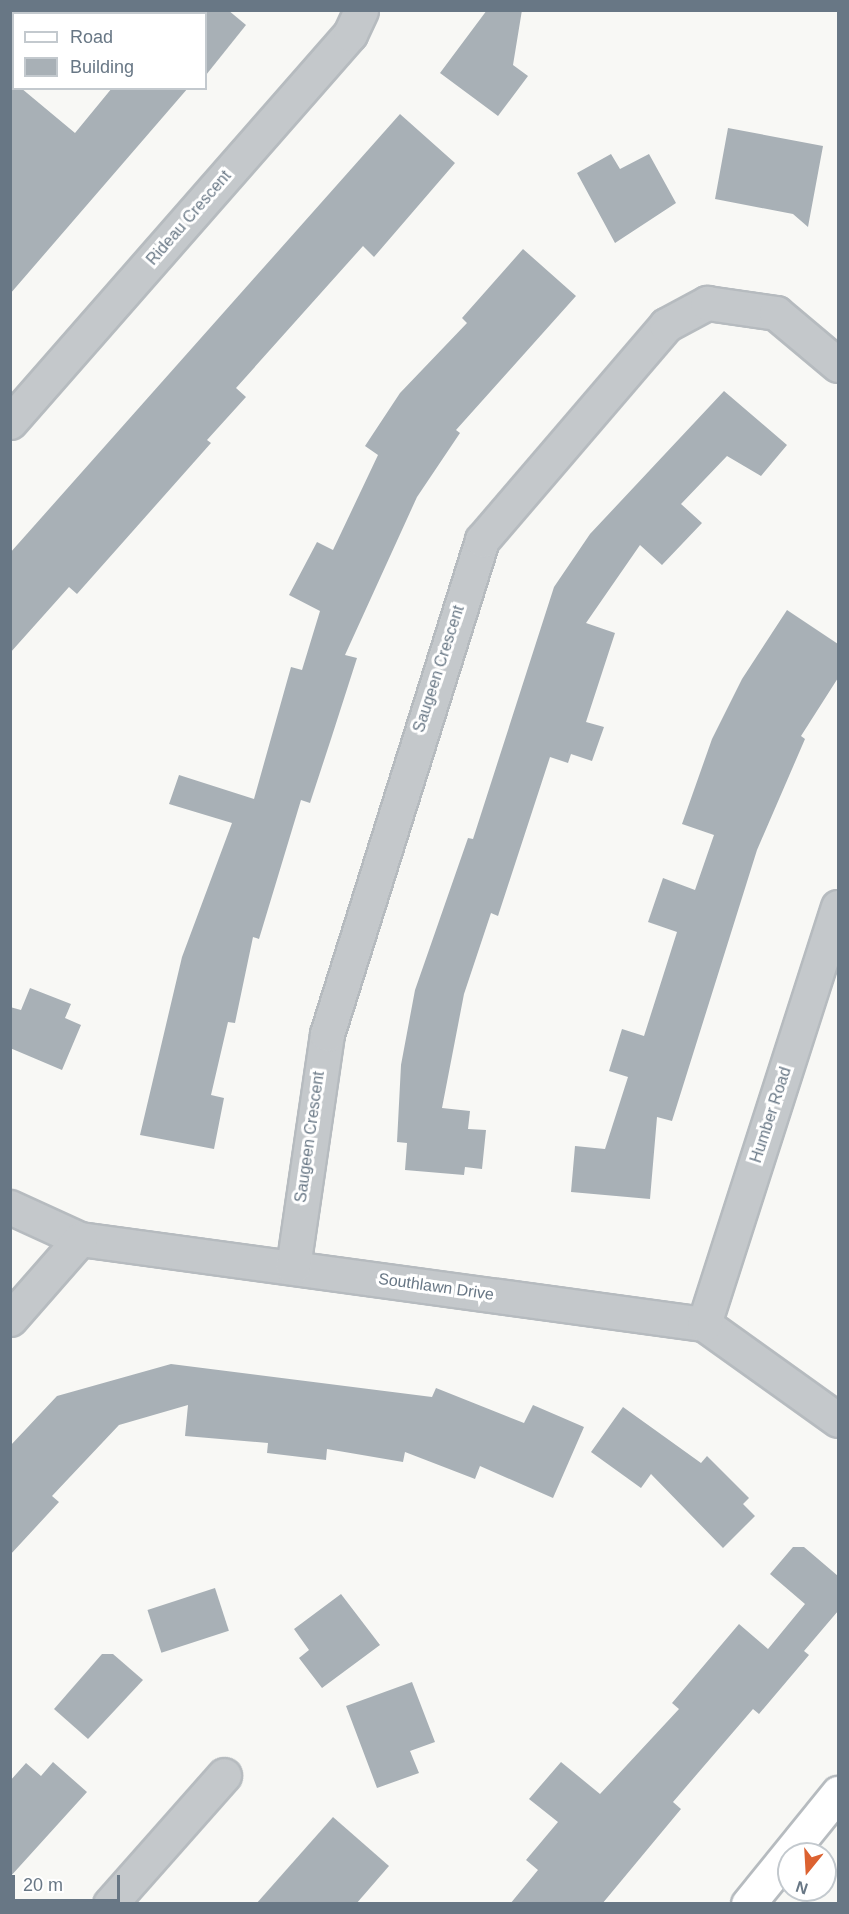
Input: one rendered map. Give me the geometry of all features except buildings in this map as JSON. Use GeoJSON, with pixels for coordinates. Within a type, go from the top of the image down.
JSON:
{"type":"FeatureCollection","features":[{"type":"Feature","properties":{"kind":"street","name":"Rideau Crescent"},"geometry":{"type":"LineString","coordinates":[[10,422],[350,34],[361,10]]}},
{"type":"Feature","properties":{"kind":"street","name":"Saugeen Crescent"},"geometry":{"type":"LineString","coordinates":[[292,1267],[327,1034],[482,540],[666,326],[707,303],[776,313],[838,365]]}},
{"type":"Feature","properties":{"kind":"street","name":"Humber Road"},"geometry":{"type":"LineString","coordinates":[[704,1324],[838,907]]}},
{"type":"Feature","properties":{"kind":"street","name":"Southlawn Drive"},"geometry":{"type":"LineString","coordinates":[[10,1207],[80,1239],[704,1324],[838,1420]]}},
{"type":"Feature","properties":{"kind":"street"},"geometry":{"type":"LineString","coordinates":[[10,1319],[80,1239]]}},
{"type":"Feature","properties":{"kind":"street"},"geometry":{"type":"LineString","coordinates":[[110,1904],[224,1775]]}},
{"type":"Feature","properties":{"kind":"street"},"geometry":{"type":"LineString","coordinates":[[748,1904],[838,1793]]}}]}
